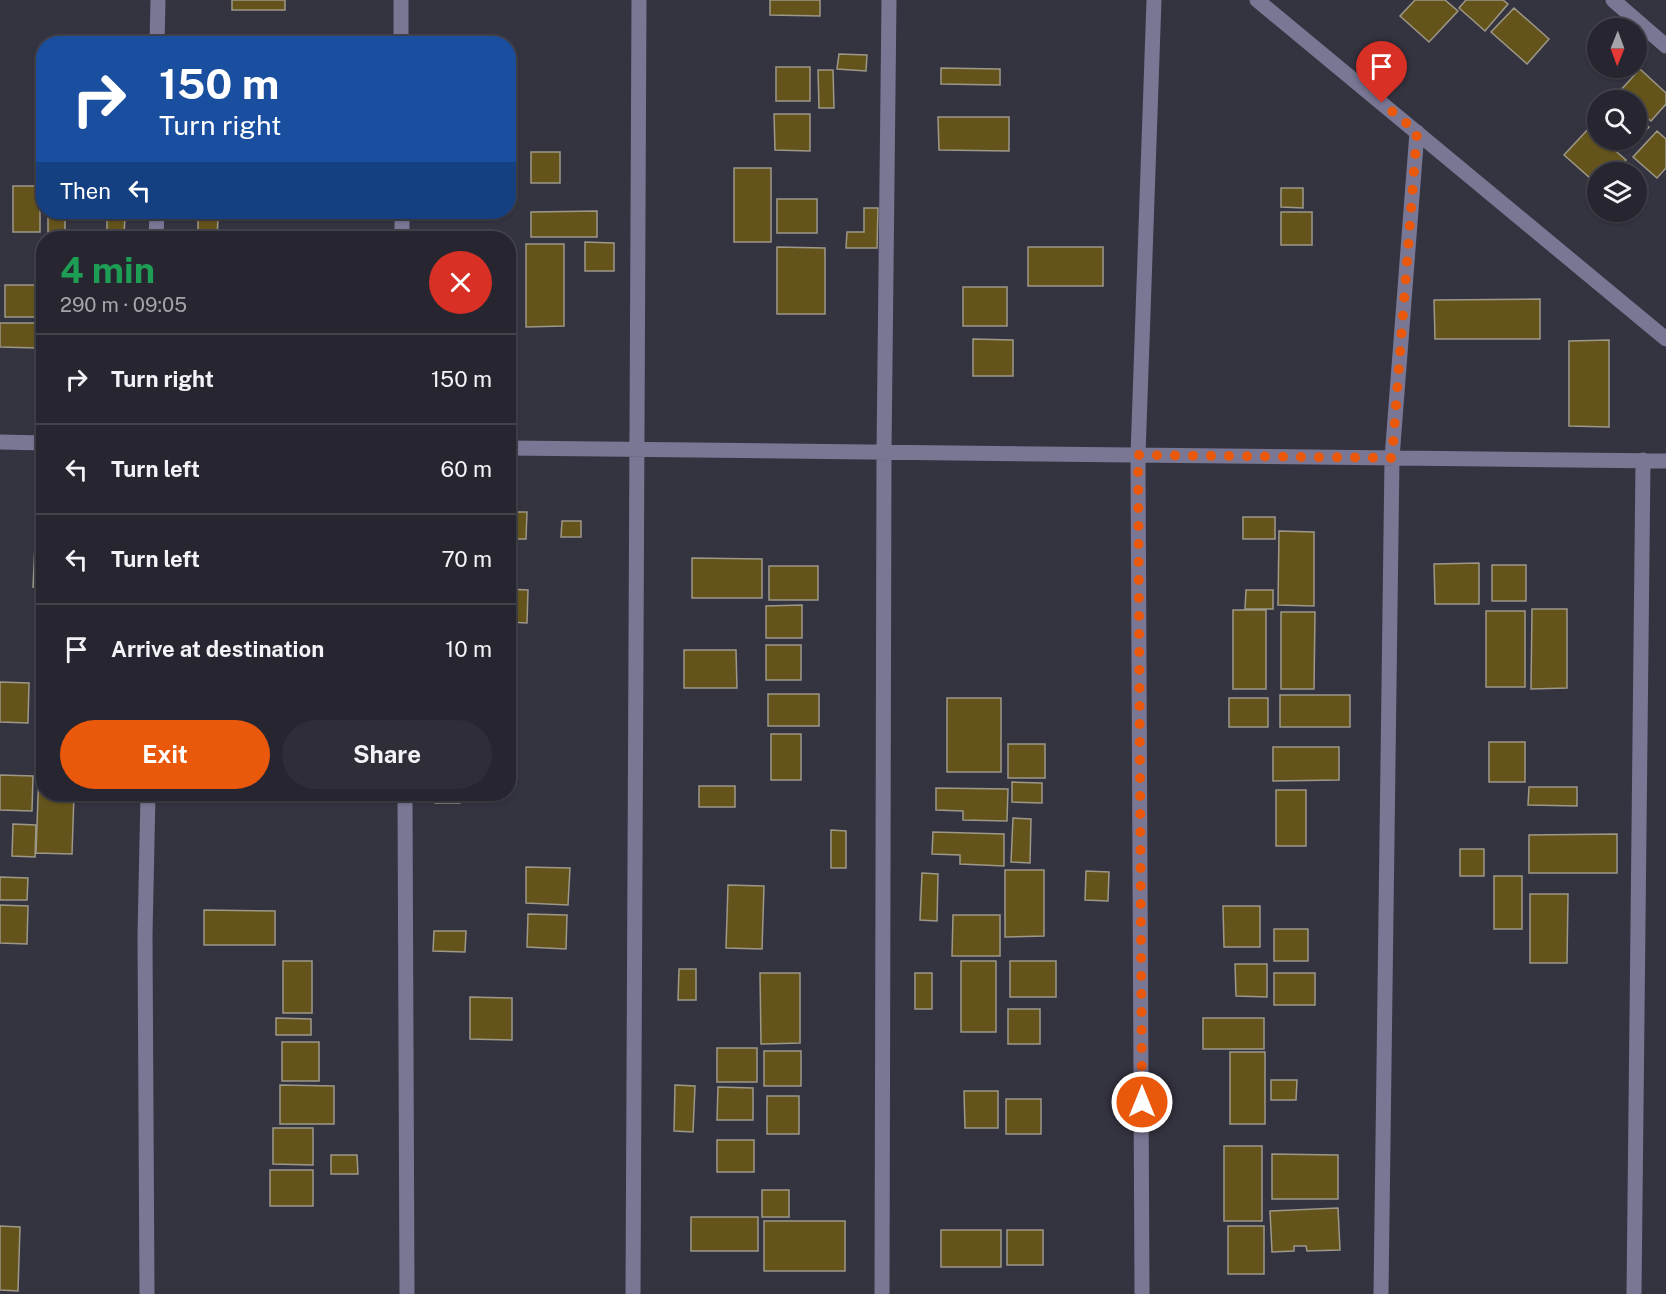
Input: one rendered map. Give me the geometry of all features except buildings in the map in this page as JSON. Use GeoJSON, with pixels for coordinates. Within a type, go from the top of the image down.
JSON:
{"type":"FeatureCollection","features":[{"type":"Feature","properties":{"kind":"street"},"geometry":{"type":"LineString","coordinates":[[158,0],[158,36]]}},
{"type":"Feature","properties":{"kind":"street"},"geometry":{"type":"LineString","coordinates":[[401,0],[401,36]]}},
{"type":"Feature","properties":{"kind":"street"},"geometry":{"type":"LineString","coordinates":[[633,1294],[639,0]]}},
{"type":"Feature","properties":{"kind":"street"},"geometry":{"type":"LineString","coordinates":[[882,1294],[884,452],[889,0]]}},
{"type":"Feature","properties":{"kind":"street"},"geometry":{"type":"LineString","coordinates":[[1142,1294],[1138,455],[1154,0]]}},
{"type":"Feature","properties":{"kind":"street"},"geometry":{"type":"LineString","coordinates":[[1257,0],[1666,339]]}},
{"type":"Feature","properties":{"kind":"street"},"geometry":{"type":"LineString","coordinates":[[1613,0],[1666,46]]}},
{"type":"Feature","properties":{"kind":"street"},"geometry":{"type":"LineString","coordinates":[[1381,1294],[1392,458],[1417,132]]}},
{"type":"Feature","properties":{"kind":"street"},"geometry":{"type":"LineString","coordinates":[[0,442],[36,443]]}},
{"type":"Feature","properties":{"kind":"street"},"geometry":{"type":"LineString","coordinates":[[516,448],[1666,461]]}},
{"type":"Feature","properties":{"kind":"street"},"geometry":{"type":"LineString","coordinates":[[1634,1294],[1643,460]]}},
{"type":"Feature","properties":{"kind":"street"},"geometry":{"type":"LineString","coordinates":[[147,1294],[145,935],[148,801]]}},
{"type":"Feature","properties":{"kind":"street"},"geometry":{"type":"LineString","coordinates":[[405,801],[407,1294]]}},
{"type":"Feature","properties":{"kind":"route"},"geometry":{"type":"LineString","coordinates":[[1142,1102],[1138,455],[1392,458],[1417,132],[1382,103]]}}]}
